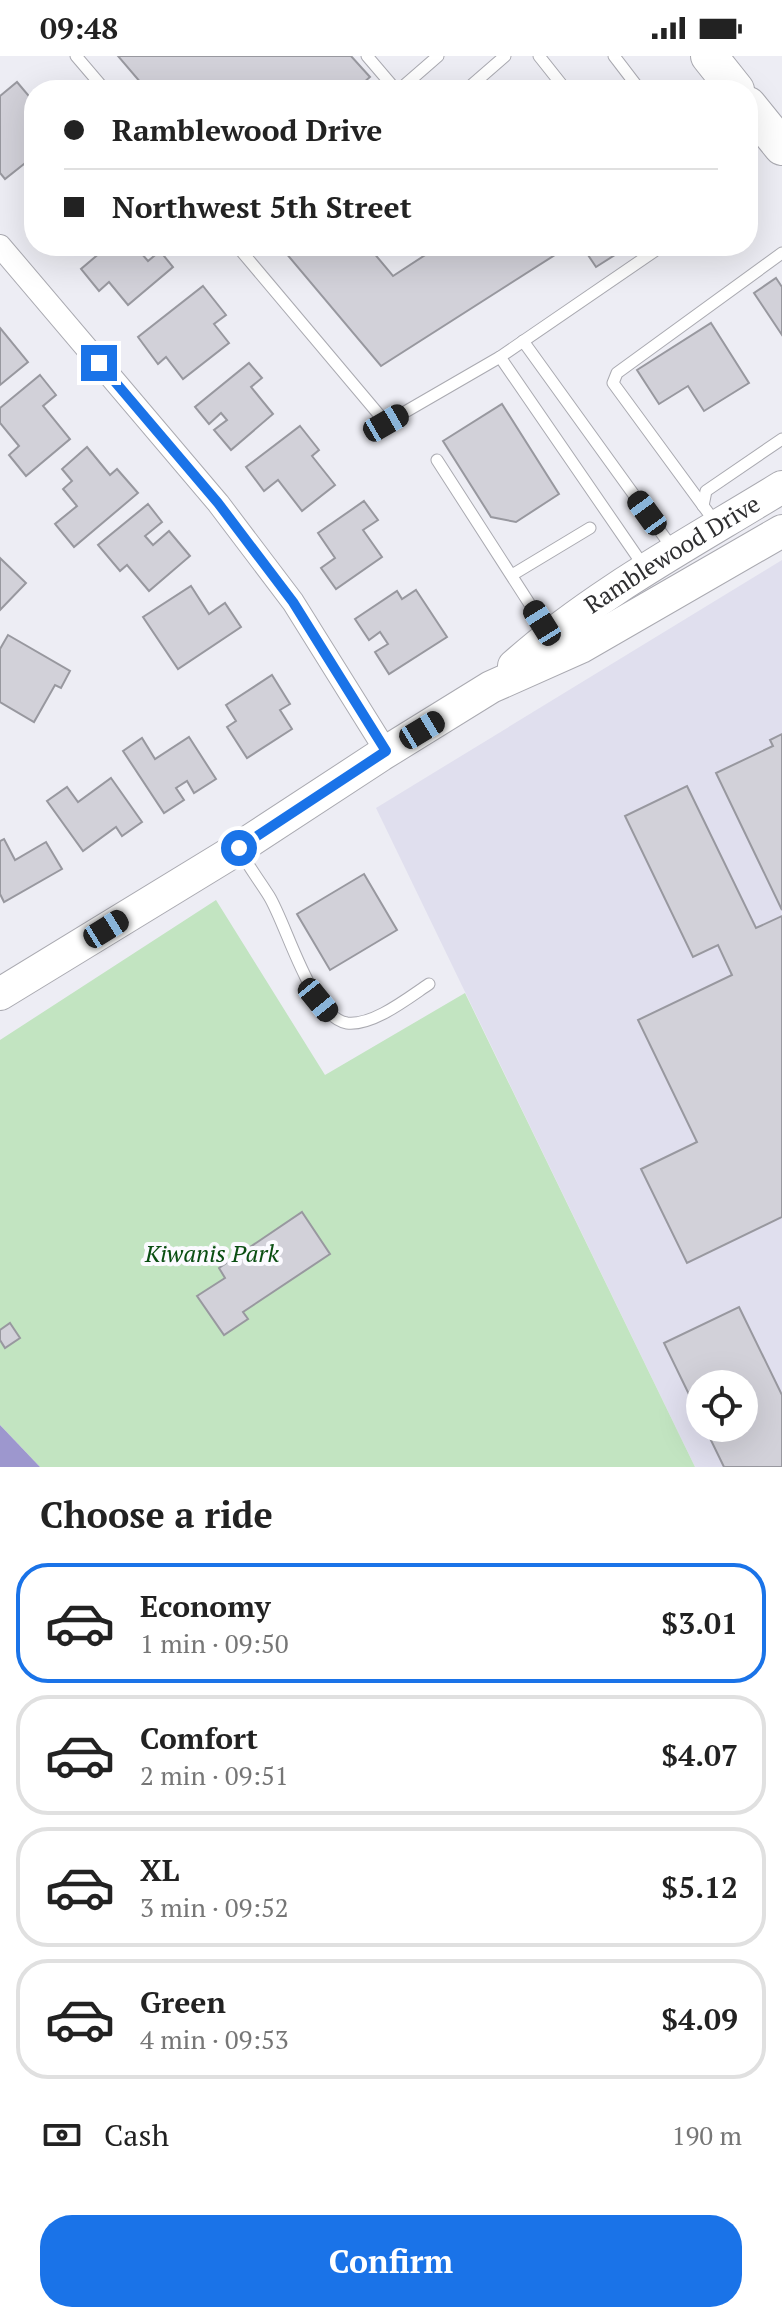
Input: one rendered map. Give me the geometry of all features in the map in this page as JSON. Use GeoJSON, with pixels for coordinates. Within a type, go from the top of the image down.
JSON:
{"type":"FeatureCollection","features":[{"type":"Feature","properties":{"kind":"main road"},"geometry":{"type":"LineString","coordinates":[[709,56],[728,80]]}},
{"type":"Feature","properties":{"kind":"main road"},"geometry":{"type":"LineString","coordinates":[[758,117],[782,147]]}},
{"type":"Feature","properties":{"kind":"street"},"geometry":{"type":"LineString","coordinates":[[0,246],[218,503],[293,602],[386,751]]}},
{"type":"Feature","properties":{"kind":"street","name":"Ramblewood Drive"},"geometry":{"type":"LineString","coordinates":[[491,687],[549,634],[675,552],[711,516],[782,487]]}},
{"type":"Feature","properties":{"kind":"street","name":"Ramblewood Drive"},"geometry":{"type":"LineString","coordinates":[[0,994],[239,848],[386,751],[491,687],[581,647],[782,531]]}},
{"type":"Feature","properties":{"kind":"lane"},"geometry":{"type":"LineString","coordinates":[[76,56],[96,80]]}},
{"type":"Feature","properties":{"kind":"lane"},"geometry":{"type":"LineString","coordinates":[[367,56],[388,80]]}},
{"type":"Feature","properties":{"kind":"lane"},"geometry":{"type":"LineString","coordinates":[[409,80],[438,56]]}},
{"type":"Feature","properties":{"kind":"lane"},"geometry":{"type":"LineString","coordinates":[[477,80],[505,56]]}},
{"type":"Feature","properties":{"kind":"lane"},"geometry":{"type":"LineString","coordinates":[[539,56],[558,80]]}},
{"type":"Feature","properties":{"kind":"lane"},"geometry":{"type":"LineString","coordinates":[[614,56],[632,80]]}},
{"type":"Feature","properties":{"kind":"lane"},"geometry":{"type":"LineString","coordinates":[[711,516],[613,383],[617,373],[782,253]]}},
{"type":"Feature","properties":{"kind":"lane"},"geometry":{"type":"LineString","coordinates":[[245,256],[386,423],[500,357],[647,256]]}},
{"type":"Feature","properties":{"kind":"lane"},"geometry":{"type":"LineString","coordinates":[[523,341],[675,552]]}},
{"type":"Feature","properties":{"kind":"lane"},"geometry":{"type":"LineString","coordinates":[[500,357],[647,570]]}},
{"type":"Feature","properties":{"kind":"lane"},"geometry":{"type":"LineString","coordinates":[[711,516],[706,491],[782,439]]}},
{"type":"Feature","properties":{"kind":"lane"},"geometry":{"type":"LineString","coordinates":[[437,460],[549,634]]}},
{"type":"Feature","properties":{"kind":"lane"},"geometry":{"type":"LineString","coordinates":[[512,575],[590,528]]}},
{"type":"Feature","properties":{"kind":"lane"},"geometry":{"type":"LineString","coordinates":[[239,848],[255,879],[269,895],[318,1000],[331,1017],[349,1023],[380,1016],[429,984]]}},
{"type":"Feature","properties":{"kind":"shaded area"},"geometry":{"type":"Polygon","coordinates":[[[782,560],[782,1467],[695,1467],[376,808],[782,560]]]}},
{"type":"Feature","properties":{"kind":"shaded area"},"geometry":{"type":"Polygon","coordinates":[[[0,1425],[40,1467],[0,1467],[0,1425]]]}},
{"type":"Feature","properties":{"kind":"green space","name":"Kiwanis Park"},"geometry":{"type":"Polygon","coordinates":[[[216,900],[325,1075],[465,993],[695,1467],[40,1467],[0,1425],[0,1040],[216,900]]]}},
{"type":"Feature","properties":{"kind":"building"},"geometry":{"type":"Polygon","coordinates":[[[118,56],[351,56],[370,77],[367,80],[138,80],[118,56]]]}},
{"type":"Feature","properties":{"kind":"building"},"geometry":{"type":"Polygon","coordinates":[[[17,82],[24,90],[24,164],[5,179],[0,173],[0,96],[17,82]]]}},
{"type":"Feature","properties":{"kind":"building"},"geometry":{"type":"Polygon","coordinates":[[[96,256],[144,256],[148,261],[154,256],[164,256],[173,267],[128,305],[109,282],[99,291],[81,269],[96,256]]]}},
{"type":"Feature","properties":{"kind":"building"},"geometry":{"type":"Polygon","coordinates":[[[288,256],[376,256],[393,276],[424,256],[553,256],[381,366],[288,256]]]}},
{"type":"Feature","properties":{"kind":"building"},"geometry":{"type":"Polygon","coordinates":[[[589,256],[613,256],[596,267],[589,256]]]}},
{"type":"Feature","properties":{"kind":"building"},"geometry":{"type":"Polygon","coordinates":[[[776,278],[782,287],[782,335],[754,293],[776,278]]]}},
{"type":"Feature","properties":{"kind":"building"},"geometry":{"type":"Polygon","coordinates":[[[203,286],[226,315],[214,324],[229,343],[183,379],[166,357],[158,364],[138,337],[203,286]]]}},
{"type":"Feature","properties":{"kind":"building"},"geometry":{"type":"Polygon","coordinates":[[[711,323],[749,383],[704,411],[688,386],[659,404],[637,370],[711,323]]]}},
{"type":"Feature","properties":{"kind":"building"},"geometry":{"type":"Polygon","coordinates":[[[0,328],[28,362],[0,385],[0,328]]]}},
{"type":"Feature","properties":{"kind":"building"},"geometry":{"type":"Polygon","coordinates":[[[249,363],[262,378],[251,387],[273,414],[231,450],[214,430],[227,420],[221,413],[209,424],[195,407],[249,363]]]}},
{"type":"Feature","properties":{"kind":"building"},"geometry":{"type":"Polygon","coordinates":[[[40,375],[56,395],[43,406],[70,439],[26,476],[9,455],[19,446],[0,423],[0,408],[40,375]]]}},
{"type":"Feature","properties":{"kind":"building"},"geometry":{"type":"Polygon","coordinates":[[[502,404],[559,494],[516,522],[491,517],[443,441],[502,404]]]}},
{"type":"Feature","properties":{"kind":"building"},"geometry":{"type":"Polygon","coordinates":[[[300,426],[319,450],[312,456],[335,485],[302,511],[278,480],[264,491],[246,467],[300,426]]]}},
{"type":"Feature","properties":{"kind":"building"},"geometry":{"type":"Polygon","coordinates":[[[87,447],[110,475],[117,469],[138,493],[74,547],[55,524],[77,506],[63,489],[72,481],[62,469],[87,447]]]}},
{"type":"Feature","properties":{"kind":"building"},"geometry":{"type":"Polygon","coordinates":[[[364,501],[378,520],[363,530],[382,557],[336,589],[321,568],[335,558],[318,533],[364,501]]]}},
{"type":"Feature","properties":{"kind":"building"},"geometry":{"type":"Polygon","coordinates":[[[148,504],[162,522],[145,536],[153,545],[169,531],[190,556],[149,591],[127,565],[120,571],[98,545],[148,504]]]}},
{"type":"Feature","properties":{"kind":"building"},"geometry":{"type":"Polygon","coordinates":[[[0,558],[26,583],[0,610],[0,558]]]}},
{"type":"Feature","properties":{"kind":"building"},"geometry":{"type":"Polygon","coordinates":[[[191,586],[209,614],[225,603],[241,627],[178,669],[143,617],[191,586]]]}},
{"type":"Feature","properties":{"kind":"building"},"geometry":{"type":"Polygon","coordinates":[[[416,590],[447,637],[389,674],[375,652],[388,644],[380,632],[369,640],[355,619],[397,591],[402,599],[416,590]]]}},
{"type":"Feature","properties":{"kind":"building"},"geometry":{"type":"Polygon","coordinates":[[[8,635],[70,671],[61,688],[55,685],[34,722],[0,702],[0,649],[8,635]]]}},
{"type":"Feature","properties":{"kind":"building"},"geometry":{"type":"Polygon","coordinates":[[[272,675],[290,704],[280,710],[292,729],[247,758],[227,727],[236,721],[226,705],[272,675]]]}},
{"type":"Feature","properties":{"kind":"building"},"geometry":{"type":"Polygon","coordinates":[[[782,734],[782,910],[716,773],[773,746],[770,740],[782,734]]]}},
{"type":"Feature","properties":{"kind":"building"},"geometry":{"type":"Polygon","coordinates":[[[189,737],[216,779],[194,793],[187,781],[176,788],[184,800],[164,813],[123,751],[142,738],[155,759],[189,737]]]}},
{"type":"Feature","properties":{"kind":"building"},"geometry":{"type":"Polygon","coordinates":[[[111,778],[142,822],[122,836],[116,827],[83,851],[47,801],[67,787],[78,802],[111,778]]]}},
{"type":"Feature","properties":{"kind":"building"},"geometry":{"type":"Polygon","coordinates":[[[687,786],[756,928],[782,916],[782,1217],[687,1263],[641,1169],[697,1142],[638,1020],[732,975],[718,945],[693,957],[625,816],[687,786]]]}},
{"type":"Feature","properties":{"kind":"building"},"geometry":{"type":"Polygon","coordinates":[[[4,839],[15,860],[46,842],[62,869],[4,902],[0,894],[0,841],[4,839]]]}},
{"type":"Feature","properties":{"kind":"building"},"geometry":{"type":"Polygon","coordinates":[[[364,874],[397,930],[330,970],[297,914],[364,874]]]}},
{"type":"Feature","properties":{"kind":"building"},"geometry":{"type":"Polygon","coordinates":[[[302,1212],[330,1254],[243,1312],[248,1319],[224,1335],[197,1296],[225,1278],[219,1268],[302,1212]]]}},
{"type":"Feature","properties":{"kind":"building"},"geometry":{"type":"Polygon","coordinates":[[[739,1307],[782,1395],[782,1467],[724,1467],[712,1442],[758,1442],[758,1370],[686,1370],[686,1388],[664,1343],[739,1307]]]}},
{"type":"Feature","properties":{"kind":"building"},"geometry":{"type":"Polygon","coordinates":[[[10,1323],[20,1338],[5,1348],[0,1340],[0,1330],[10,1323]]]}},
{"type":"Feature","properties":{"kind":"route"},"geometry":{"type":"LineString","coordinates":[[99,363],[218,503],[293,602],[386,751],[239,848]]}}]}
